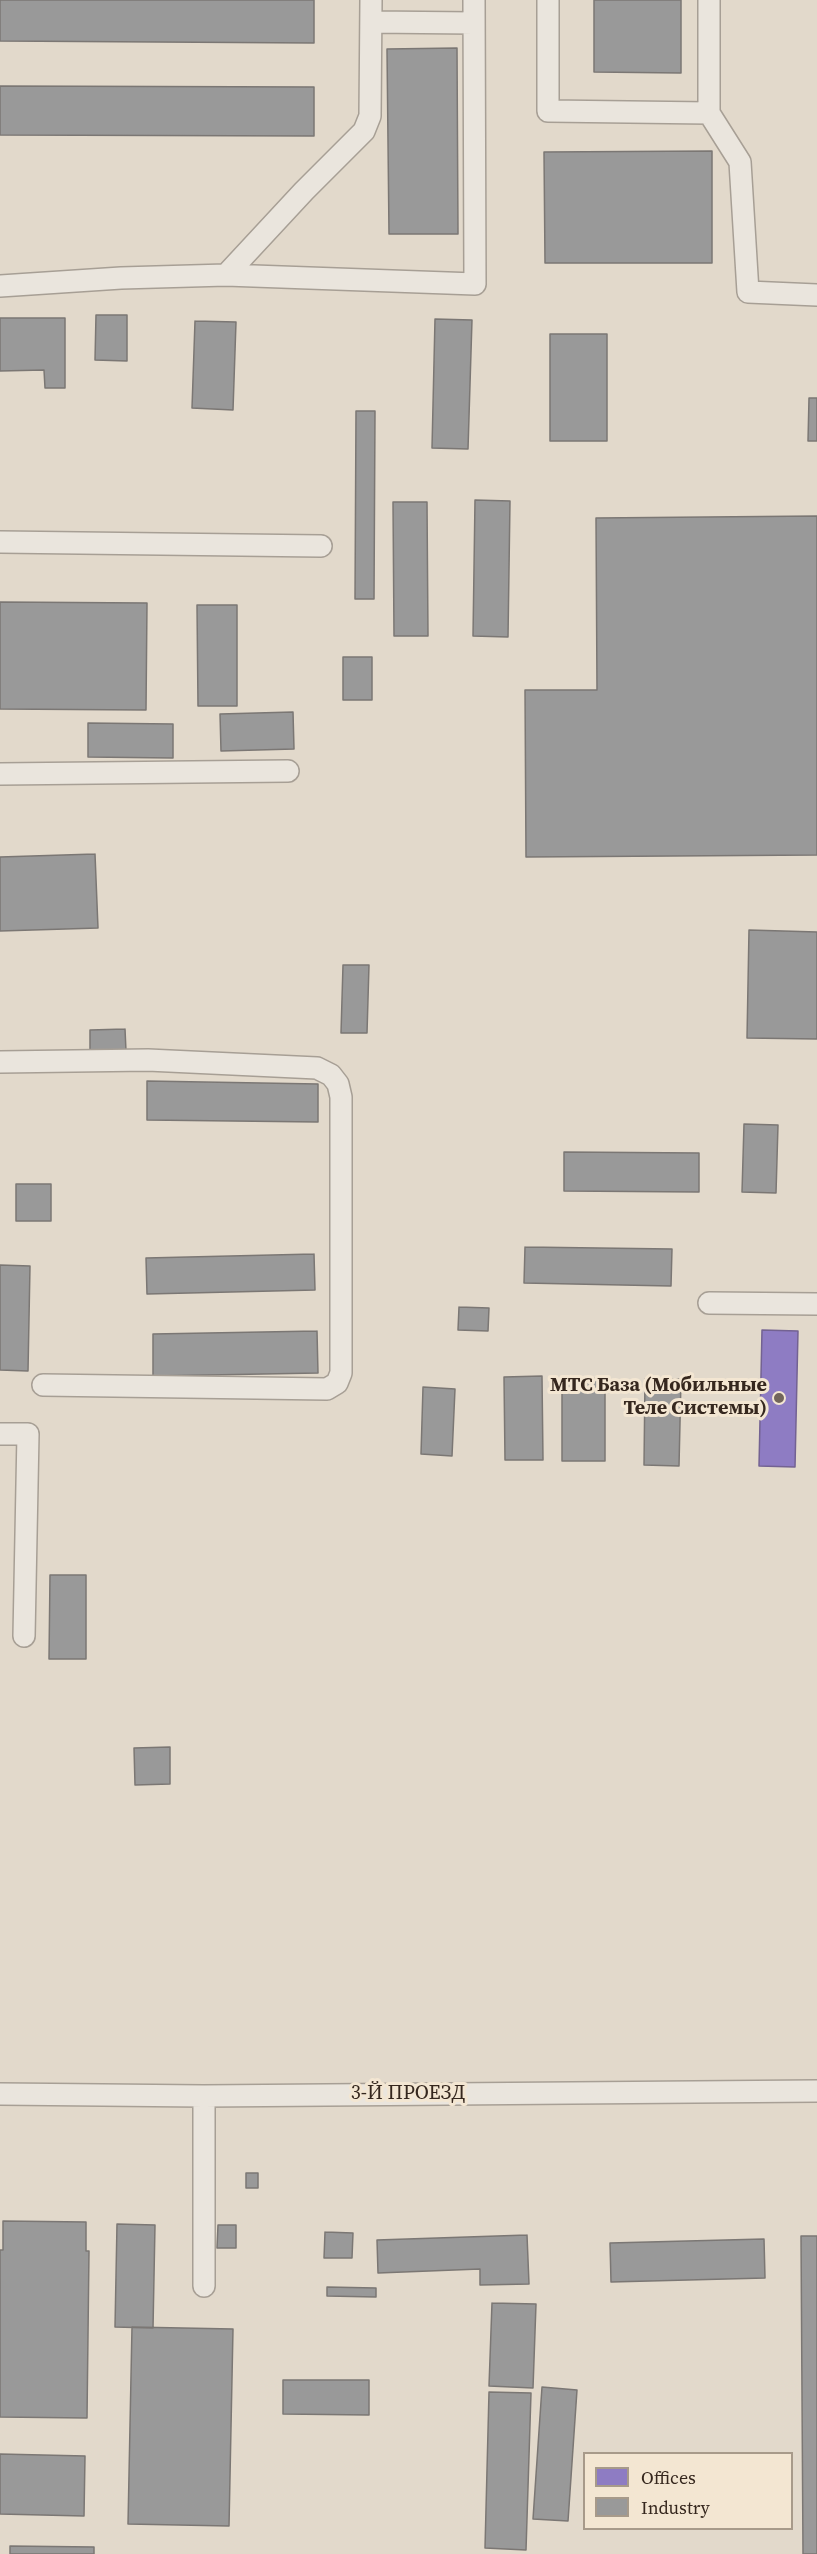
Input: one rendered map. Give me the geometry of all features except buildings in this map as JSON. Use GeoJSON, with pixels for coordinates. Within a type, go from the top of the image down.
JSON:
{"type":"FeatureCollection","features":[{"type":"Feature","properties":{"kind":"street"},"geometry":{"type":"LineString","coordinates":[[226,275],[304,191],[364,131],[370,116],[371,0]]}},
{"type":"Feature","properties":{"kind":"street"},"geometry":{"type":"LineString","coordinates":[[0,286],[121,278],[226,275],[475,284],[474,0]]}},
{"type":"Feature","properties":{"kind":"street"},"geometry":{"type":"LineString","coordinates":[[548,0],[548,111],[709,113]]}},
{"type":"Feature","properties":{"kind":"street"},"geometry":{"type":"LineString","coordinates":[[709,0],[709,113],[740,162],[748,292],[817,295]]}},
{"type":"Feature","properties":{"kind":"street"},"geometry":{"type":"LineString","coordinates":[[371,22],[474,23]]}},
{"type":"Feature","properties":{"kind":"street"},"geometry":{"type":"LineString","coordinates":[[0,542],[321,546]]}},
{"type":"Feature","properties":{"kind":"street"},"geometry":{"type":"LineString","coordinates":[[0,774],[288,771]]}},
{"type":"Feature","properties":{"kind":"street"},"geometry":{"type":"LineString","coordinates":[[0,1062],[147,1060],[317,1068],[331,1075],[338,1084],[341,1097],[341,1373],[337,1383],[327,1389],[43,1385]]}},
{"type":"Feature","properties":{"kind":"street"},"geometry":{"type":"LineString","coordinates":[[709,1303],[817,1304]]}},
{"type":"Feature","properties":{"kind":"street"},"geometry":{"type":"LineString","coordinates":[[0,1434],[28,1434],[24,1635]]}},
{"type":"Feature","properties":{"kind":"street","name":"3-Й ПРОЕЗД"},"geometry":{"type":"LineString","coordinates":[[0,2094],[204,2096],[817,2091]]}},
{"type":"Feature","properties":{"kind":"street"},"geometry":{"type":"LineString","coordinates":[[204,2096],[204,2286]]}},
{"type":"Feature","properties":{"kind":"place","name":"МТС База (Мобильные Теле Системы)"},"geometry":{"type":"Point","coordinates":[779,1398]}}]}
